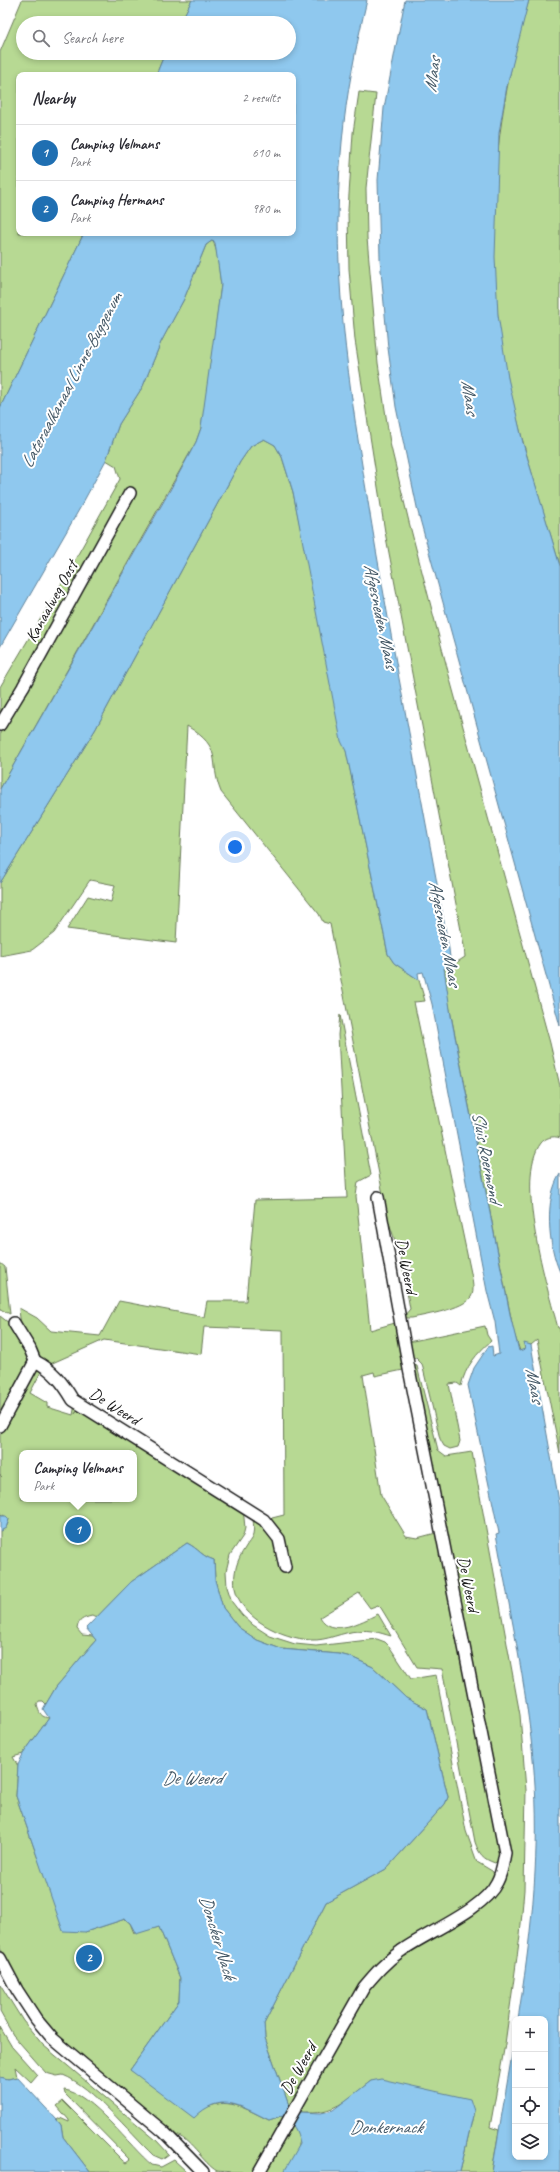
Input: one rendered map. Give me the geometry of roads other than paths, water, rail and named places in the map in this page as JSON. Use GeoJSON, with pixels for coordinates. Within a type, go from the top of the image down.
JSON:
{"type":"FeatureCollection","features":[{"type":"Feature","properties":{"kind":"street","name":"Kanaalweg Oost"},"geometry":{"type":"LineString","coordinates":[[0,725],[23,687],[130,493]]}},
{"type":"Feature","properties":{"kind":"street","name":"De Weerd"},"geometry":{"type":"LineString","coordinates":[[259,2172],[280,2132],[364,1987],[384,1964],[401,1951],[476,1905],[489,1894],[497,1884],[502,1870],[505,1853],[409,1369],[378,1197]]}},
{"type":"Feature","properties":{"kind":"street"},"geometry":{"type":"LineString","coordinates":[[0,1426],[35,1361],[30,1348],[14,1323]]}},
{"type":"Feature","properties":{"kind":"street","name":"De Weerd"},"geometry":{"type":"LineString","coordinates":[[35,1361],[48,1368],[64,1384],[73,1400],[264,1520],[280,1539],[285,1567]]}},
{"type":"Feature","properties":{"kind":"street"},"geometry":{"type":"LineString","coordinates":[[0,1958],[25,2002],[52,2038],[164,2132],[203,2172]]}},
{"type":"Feature","properties":{"kind":"water"},"geometry":{"type":"Polygon","coordinates":[[[192,0],[367,0],[355,53],[346,106],[339,193],[338,245],[341,296],[352,398],[359,449],[385,600],[449,949],[451,966],[444,968],[451,1016],[511,1319],[519,1351],[525,1349],[524,1343],[531,1345],[560,1507],[560,2172],[492,2172],[512,2055],[512,2160],[548,2160],[548,2016],[518,2016],[530,1932],[535,1873],[536,1814],[533,1753],[519,1659],[496,1534],[499,1533],[468,1385],[474,1368],[488,1347],[492,1346],[493,1356],[499,1354],[495,1322],[487,1291],[432,1004],[423,972],[418,973],[419,980],[394,963],[388,954],[346,751],[341,741],[293,492],[282,457],[275,445],[264,439],[251,446],[240,462],[95,730],[0,883],[0,789],[169,492],[196,442],[201,428],[221,285],[215,243],[213,240],[206,245],[184,299],[161,342],[143,386],[119,424],[106,460],[0,647],[0,408],[83,236],[296,236],[296,72],[157,72],[162,60],[296,60],[296,16],[184,16],[192,0]]]}},
{"type":"Feature","properties":{"kind":"water","name":"Maas"},"geometry":{"type":"Polygon","coordinates":[[[405,0],[529,0],[507,86],[499,133],[495,257],[498,315],[508,378],[523,443],[560,566],[560,1026],[418,512],[396,407],[388,348],[380,259],[378,180],[384,108],[405,0]]]}},
{"type":"Feature","properties":{"kind":"water"},"geometry":{"type":"Polygon","coordinates":[[[560,1174],[560,1272],[553,1249],[550,1209],[555,1184],[560,1174]]]}},
{"type":"Feature","properties":{"kind":"water"},"geometry":{"type":"Polygon","coordinates":[[[0,1516],[6,1516],[9,1519],[6,1528],[0,1531],[0,1516]]]}},
{"type":"Feature","properties":{"kind":"water","name":"De Weerd"},"geometry":{"type":"Polygon","coordinates":[[[187,1543],[214,1560],[215,1580],[223,1608],[238,1627],[257,1640],[281,1649],[339,1654],[351,1657],[373,1667],[406,1698],[427,1709],[448,1797],[445,1804],[386,1869],[326,1902],[264,2024],[265,2038],[288,2103],[300,2112],[321,2113],[333,2110],[371,2081],[381,2079],[470,2099],[474,2111],[460,2172],[284,2172],[300,2144],[298,2135],[292,2124],[281,2116],[269,2120],[240,2106],[222,2103],[213,2105],[194,2118],[130,2070],[179,2001],[180,1978],[159,1927],[136,1934],[130,1923],[125,1919],[85,1932],[63,1931],[16,1796],[18,1765],[23,1754],[49,1718],[43,1709],[56,1687],[96,1640],[86,1628],[131,1582],[187,1543]]]}},
{"type":"Feature","properties":{"kind":"water"},"geometry":{"type":"Polygon","coordinates":[[[0,2077],[8,2079],[17,2077],[61,2125],[63,2137],[90,2172],[0,2172],[0,2077]]]}},
{"type":"Feature","properties":{"kind":"place","name":"Camping Velmans"},"geometry":{"type":"Point","coordinates":[78,1530]}},
{"type":"Feature","properties":{"kind":"place","name":"Camping Hermans"},"geometry":{"type":"Point","coordinates":[89,1958]}},
{"type":"Feature","properties":{"kind":"water label","name":"Lateraalkanaal Linne-Buggenum"},"geometry":{"type":"Point","coordinates":[71,380]}},
{"type":"Feature","properties":{"kind":"water label","name":"Afgesneden Maas"},"geometry":{"type":"Point","coordinates":[381,616]}},
{"type":"Feature","properties":{"kind":"water label","name":"Afgesneden Maas"},"geometry":{"type":"Point","coordinates":[445,933]}},
{"type":"Feature","properties":{"kind":"water label","name":"Sluis Roermond"},"geometry":{"type":"Point","coordinates":[487,1157]}},
{"type":"Feature","properties":{"kind":"water label","name":"Doncker Nack"},"geometry":{"type":"Point","coordinates":[218,1937]}},
{"type":"Feature","properties":{"kind":"water label","name":"Donkernack"},"geometry":{"type":"Point","coordinates":[386,2127]}}]}
